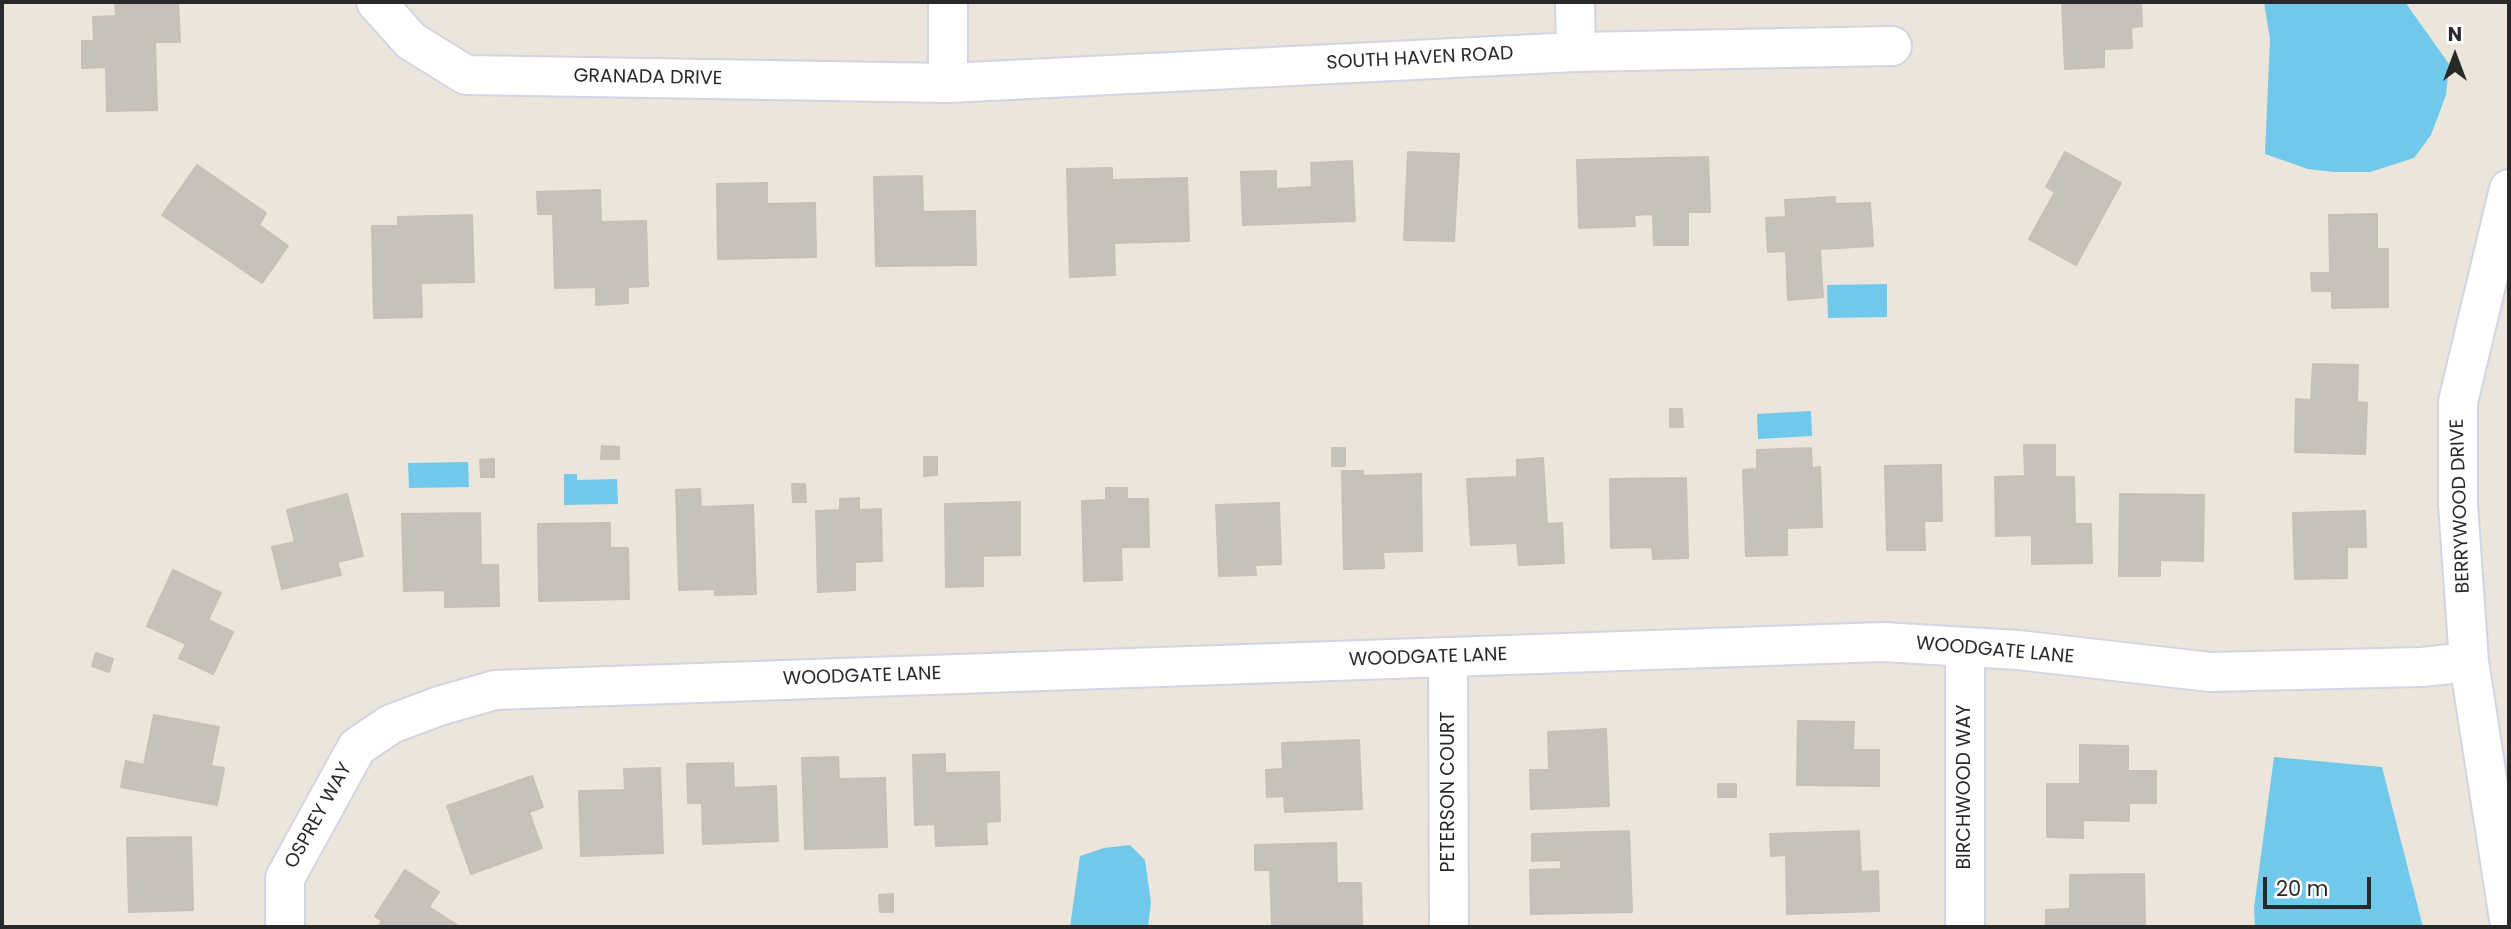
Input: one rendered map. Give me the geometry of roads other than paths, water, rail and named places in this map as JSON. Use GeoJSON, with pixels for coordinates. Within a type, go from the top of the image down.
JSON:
{"type":"FeatureCollection","features":[{"type":"Feature","properties":{"kind":"street","name":"GRANADA DRIVE"},"geometry":{"type":"LineString","coordinates":[[376,2],[411,41],[466,75],[948,83]]}},
{"type":"Feature","properties":{"kind":"street"},"geometry":{"type":"LineString","coordinates":[[948,2],[948,83]]}},
{"type":"Feature","properties":{"kind":"street"},"geometry":{"type":"LineString","coordinates":[[1575,2],[1576,52]]}},
{"type":"Feature","properties":{"kind":"street","name":"SOUTH HAVEN ROAD"},"geometry":{"type":"LineString","coordinates":[[948,83],[1576,52],[1892,46]]}},
{"type":"Feature","properties":{"kind":"street","name":"BERRYWOOD DRIVE"},"geometry":{"type":"LineString","coordinates":[[2509,189],[2458,402],[2458,503],[2469,662],[2509,919]]}},
{"type":"Feature","properties":{"kind":"street","name":"WOODGATE LANE"},"geometry":{"type":"LineString","coordinates":[[391,724],[495,690],[1883,642],[1965,647],[2210,672],[2421,667],[2469,662]]}},
{"type":"Feature","properties":{"kind":"street","name":"BIRCHWOOD WAY"},"geometry":{"type":"LineString","coordinates":[[1965,647],[1965,927]]}},
{"type":"Feature","properties":{"kind":"street","name":"PETERSON COURT"},"geometry":{"type":"LineString","coordinates":[[1448,657],[1449,927]]}},
{"type":"Feature","properties":{"kind":"street","name":"OSPREY WAY"},"geometry":{"type":"LineString","coordinates":[[285,927],[285,878],[357,747],[391,724]]}},
{"type":"Feature","properties":{"kind":"water"},"geometry":{"type":"Polygon","coordinates":[[[2264,2],[2405,2],[2449,64],[2446,95],[2431,135],[2414,158],[2370,172],[2334,172],[2308,169],[2265,154],[2270,39],[2264,2]]]}},
{"type":"Feature","properties":{"kind":"water"},"geometry":{"type":"Polygon","coordinates":[[[1887,284],[1887,317],[1828,318],[1827,285],[1887,284]]]}},
{"type":"Feature","properties":{"kind":"water"},"geometry":{"type":"Polygon","coordinates":[[[1811,411],[1812,436],[1758,439],[1757,414],[1811,411]]]}},
{"type":"Feature","properties":{"kind":"water"},"geometry":{"type":"Polygon","coordinates":[[[468,462],[469,487],[409,488],[408,463],[468,462]]]}},
{"type":"Feature","properties":{"kind":"water"},"geometry":{"type":"Polygon","coordinates":[[[564,474],[577,474],[577,480],[617,479],[618,504],[564,505],[564,474]]]}},
{"type":"Feature","properties":{"kind":"water"},"geometry":{"type":"Polygon","coordinates":[[[2274,757],[2382,767],[2423,927],[2255,927],[2254,908],[2274,757]]]}},
{"type":"Feature","properties":{"kind":"water"},"geometry":{"type":"Polygon","coordinates":[[[1130,845],[1145,860],[1151,902],[1148,927],[1070,927],[1080,856],[1104,848],[1130,845]]]}}]}
